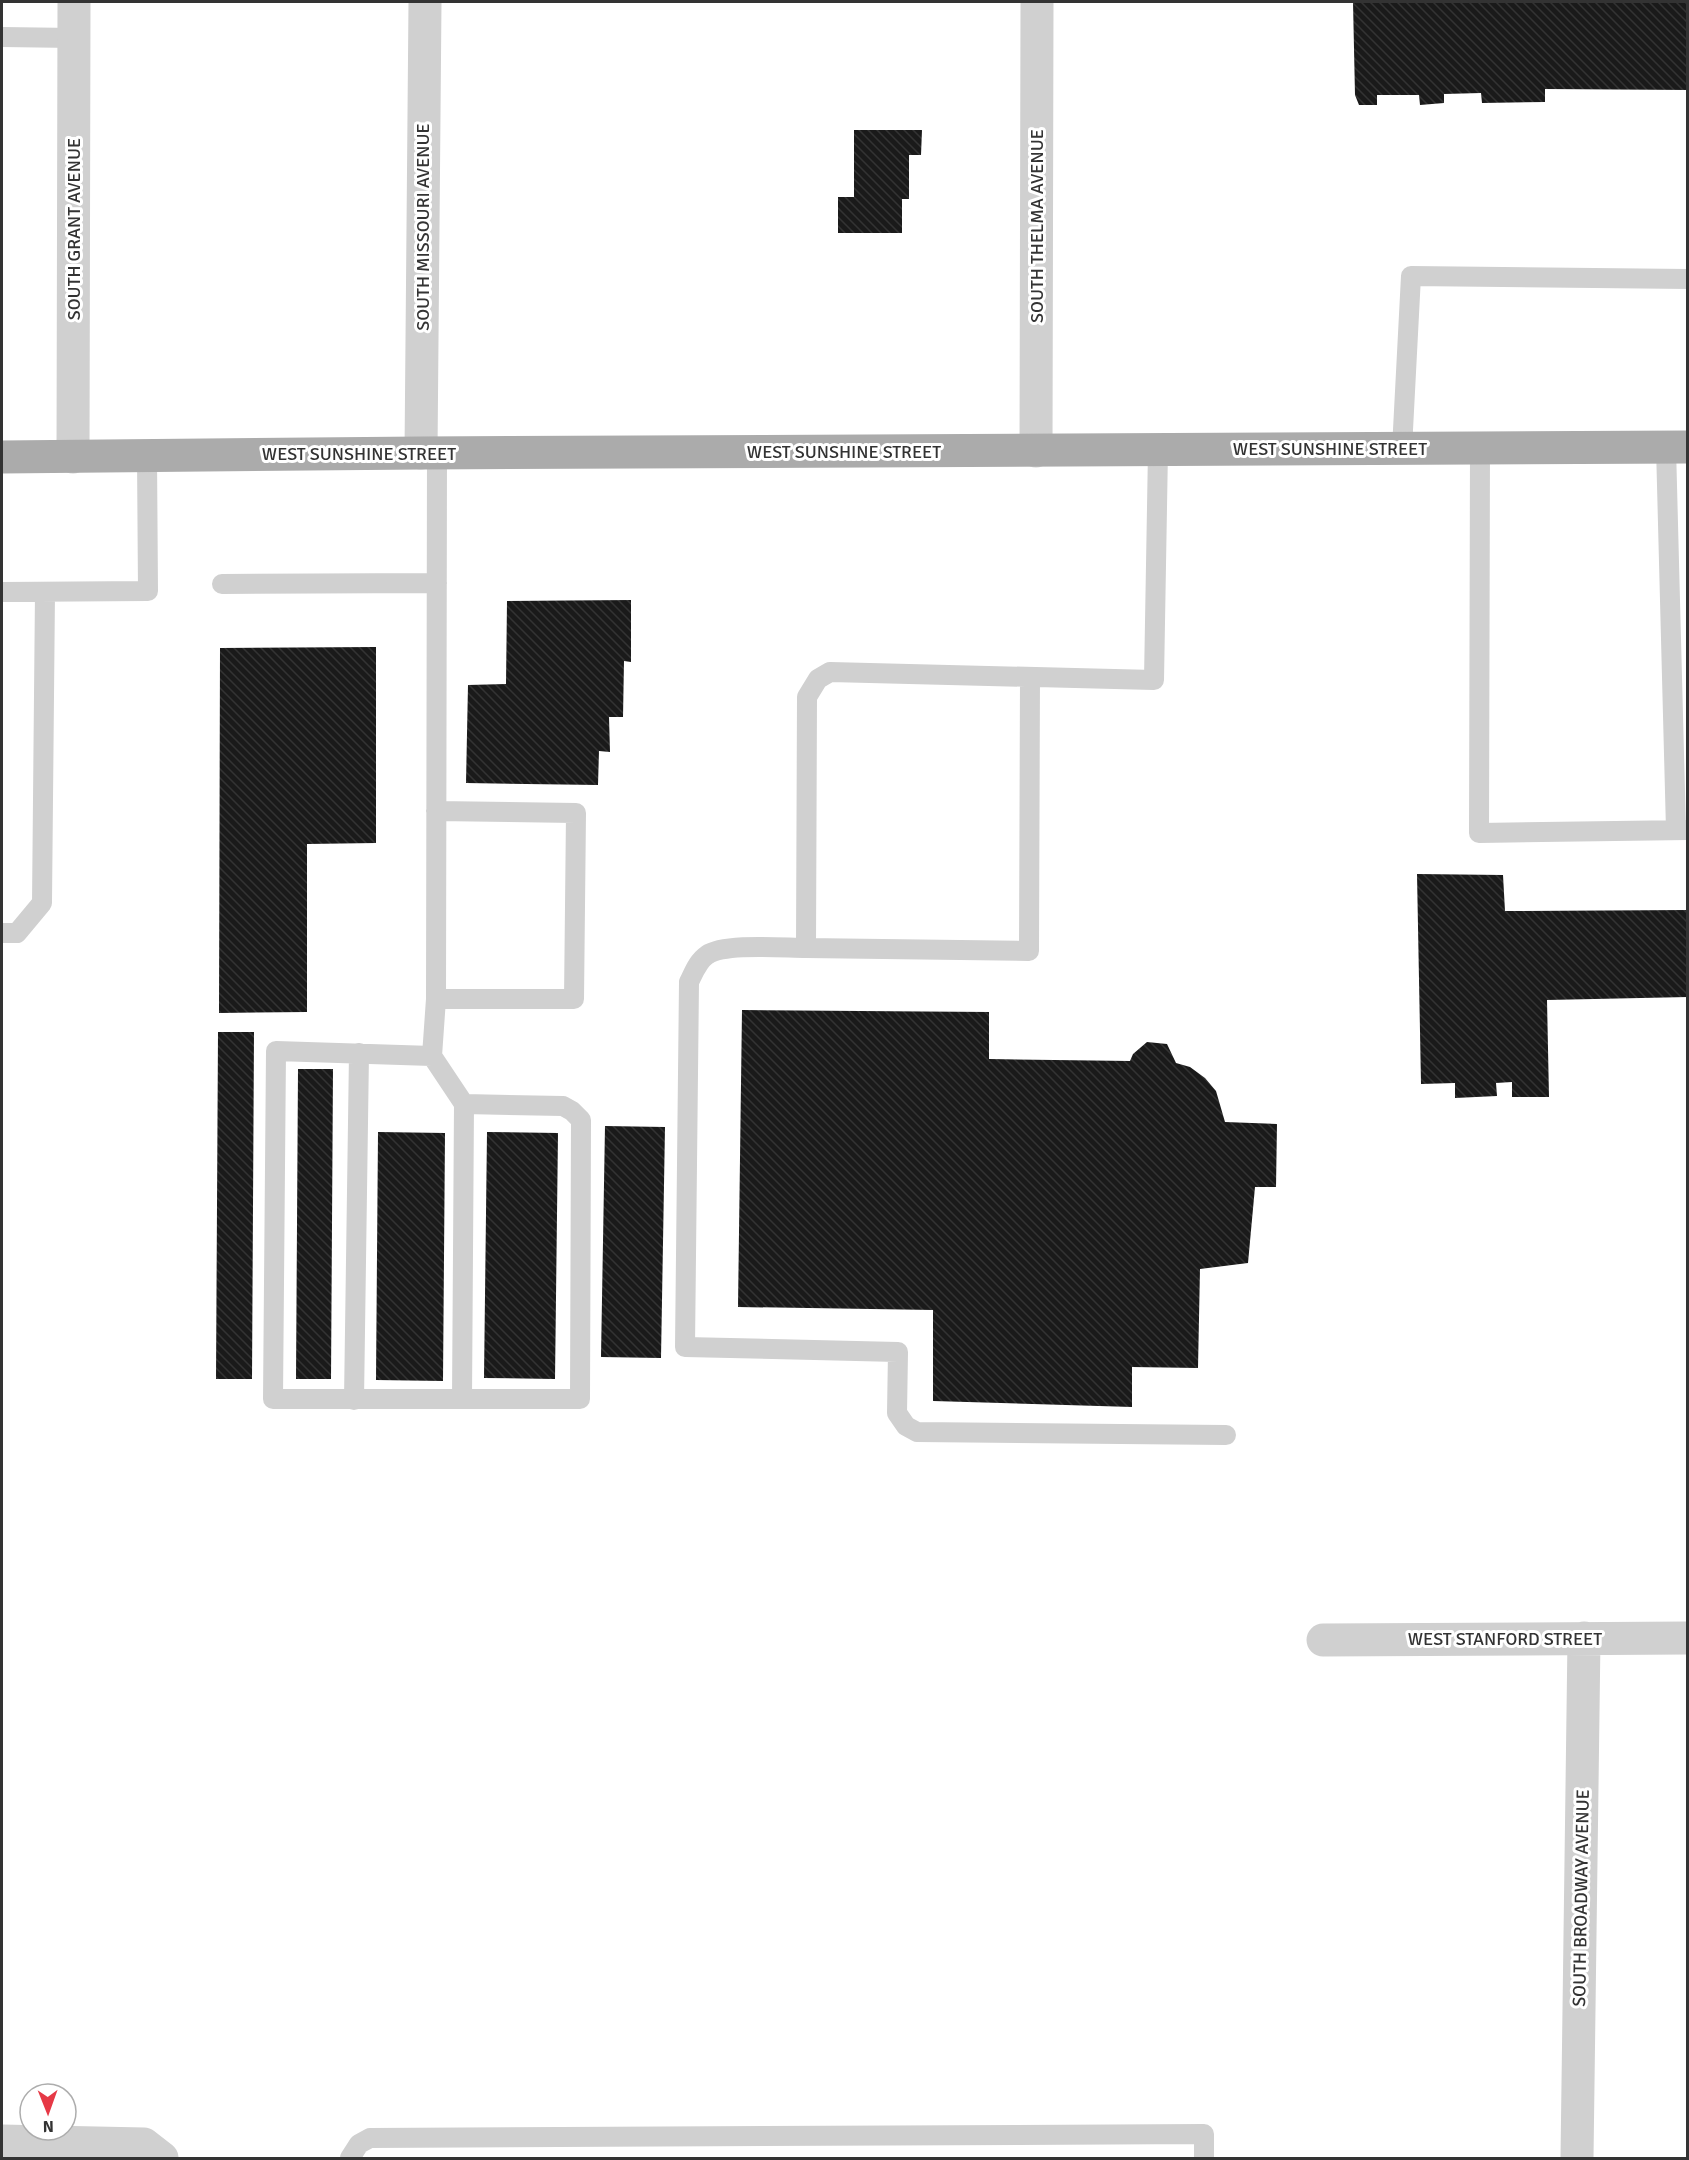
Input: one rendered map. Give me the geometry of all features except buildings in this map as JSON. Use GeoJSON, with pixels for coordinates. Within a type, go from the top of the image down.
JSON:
{"type":"FeatureCollection","features":[{"type":"Feature","properties":{"kind":"main road","name":"WEST SUNSHINE STREET"},"geometry":{"type":"LineString","coordinates":[[2,457],[1677,447]]}},
{"type":"Feature","properties":{"kind":"street","name":"SOUTH GRANT AVENUE"},"geometry":{"type":"LineString","coordinates":[[74,2],[74,457]]}},
{"type":"Feature","properties":{"kind":"street","name":"SOUTH MISSOURI AVENUE"},"geometry":{"type":"LineString","coordinates":[[425,2],[429,453]]}},
{"type":"Feature","properties":{"kind":"street","name":"SOUTH THELMA AVENUE"},"geometry":{"type":"LineString","coordinates":[[1036,451],[1037,2]]}},
{"type":"Feature","properties":{"kind":"street","name":"SOUTH BROADWAY AVENUE"},"geometry":{"type":"LineString","coordinates":[[1577,2158],[1584,1638]]}},
{"type":"Feature","properties":{"kind":"street","name":"WEST STANFORD STREET"},"geometry":{"type":"LineString","coordinates":[[1323,1640],[1688,1638]]}},
{"type":"Feature","properties":{"kind":"street"},"geometry":{"type":"LineString","coordinates":[[2,2141],[144,2144],[162,2158]]}},
{"type":"Feature","properties":{"kind":"lane"},"geometry":{"type":"LineString","coordinates":[[2,37],[74,38]]}},
{"type":"Feature","properties":{"kind":"lane"},"geometry":{"type":"LineString","coordinates":[[1402,449],[1411,276],[1688,279]]}},
{"type":"Feature","properties":{"kind":"lane"},"geometry":{"type":"LineString","coordinates":[[1480,448],[1479,833],[1682,830],[1677,447]]}},
{"type":"Feature","properties":{"kind":"lane"},"geometry":{"type":"LineString","coordinates":[[806,948],[807,697],[818,679],[830,672],[1154,680],[1158,450]]}},
{"type":"Feature","properties":{"kind":"lane"},"geometry":{"type":"LineString","coordinates":[[429,453],[437,583],[436,999],[432,1056],[464,1104],[462,1399]]}},
{"type":"Feature","properties":{"kind":"lane"},"geometry":{"type":"LineString","coordinates":[[2,592],[148,591],[147,456]]}},
{"type":"Feature","properties":{"kind":"lane"},"geometry":{"type":"LineString","coordinates":[[222,584],[437,583]]}},
{"type":"Feature","properties":{"kind":"lane"},"geometry":{"type":"LineString","coordinates":[[2,933],[17,933],[42,903],[45,592]]}},
{"type":"Feature","properties":{"kind":"lane"},"geometry":{"type":"LineString","coordinates":[[1030,676],[1029,951],[729,948],[708,954],[697,965],[689,982],[685,1347],[898,1352],[897,1413],[906,1426],[917,1432],[1226,1435]]}},
{"type":"Feature","properties":{"kind":"lane"},"geometry":{"type":"LineString","coordinates":[[436,811],[576,813],[574,999],[436,999]]}},
{"type":"Feature","properties":{"kind":"lane"},"geometry":{"type":"LineString","coordinates":[[432,1056],[276,1051],[273,1399],[580,1399],[580,1120],[572,1111],[563,1106],[464,1104]]}},
{"type":"Feature","properties":{"kind":"lane"},"geometry":{"type":"LineString","coordinates":[[354,1400],[359,1053]]}},
{"type":"Feature","properties":{"kind":"lane"},"geometry":{"type":"LineString","coordinates":[[350,2158],[359,2144],[370,2138],[1204,2134],[1204,2158]]}}]}
